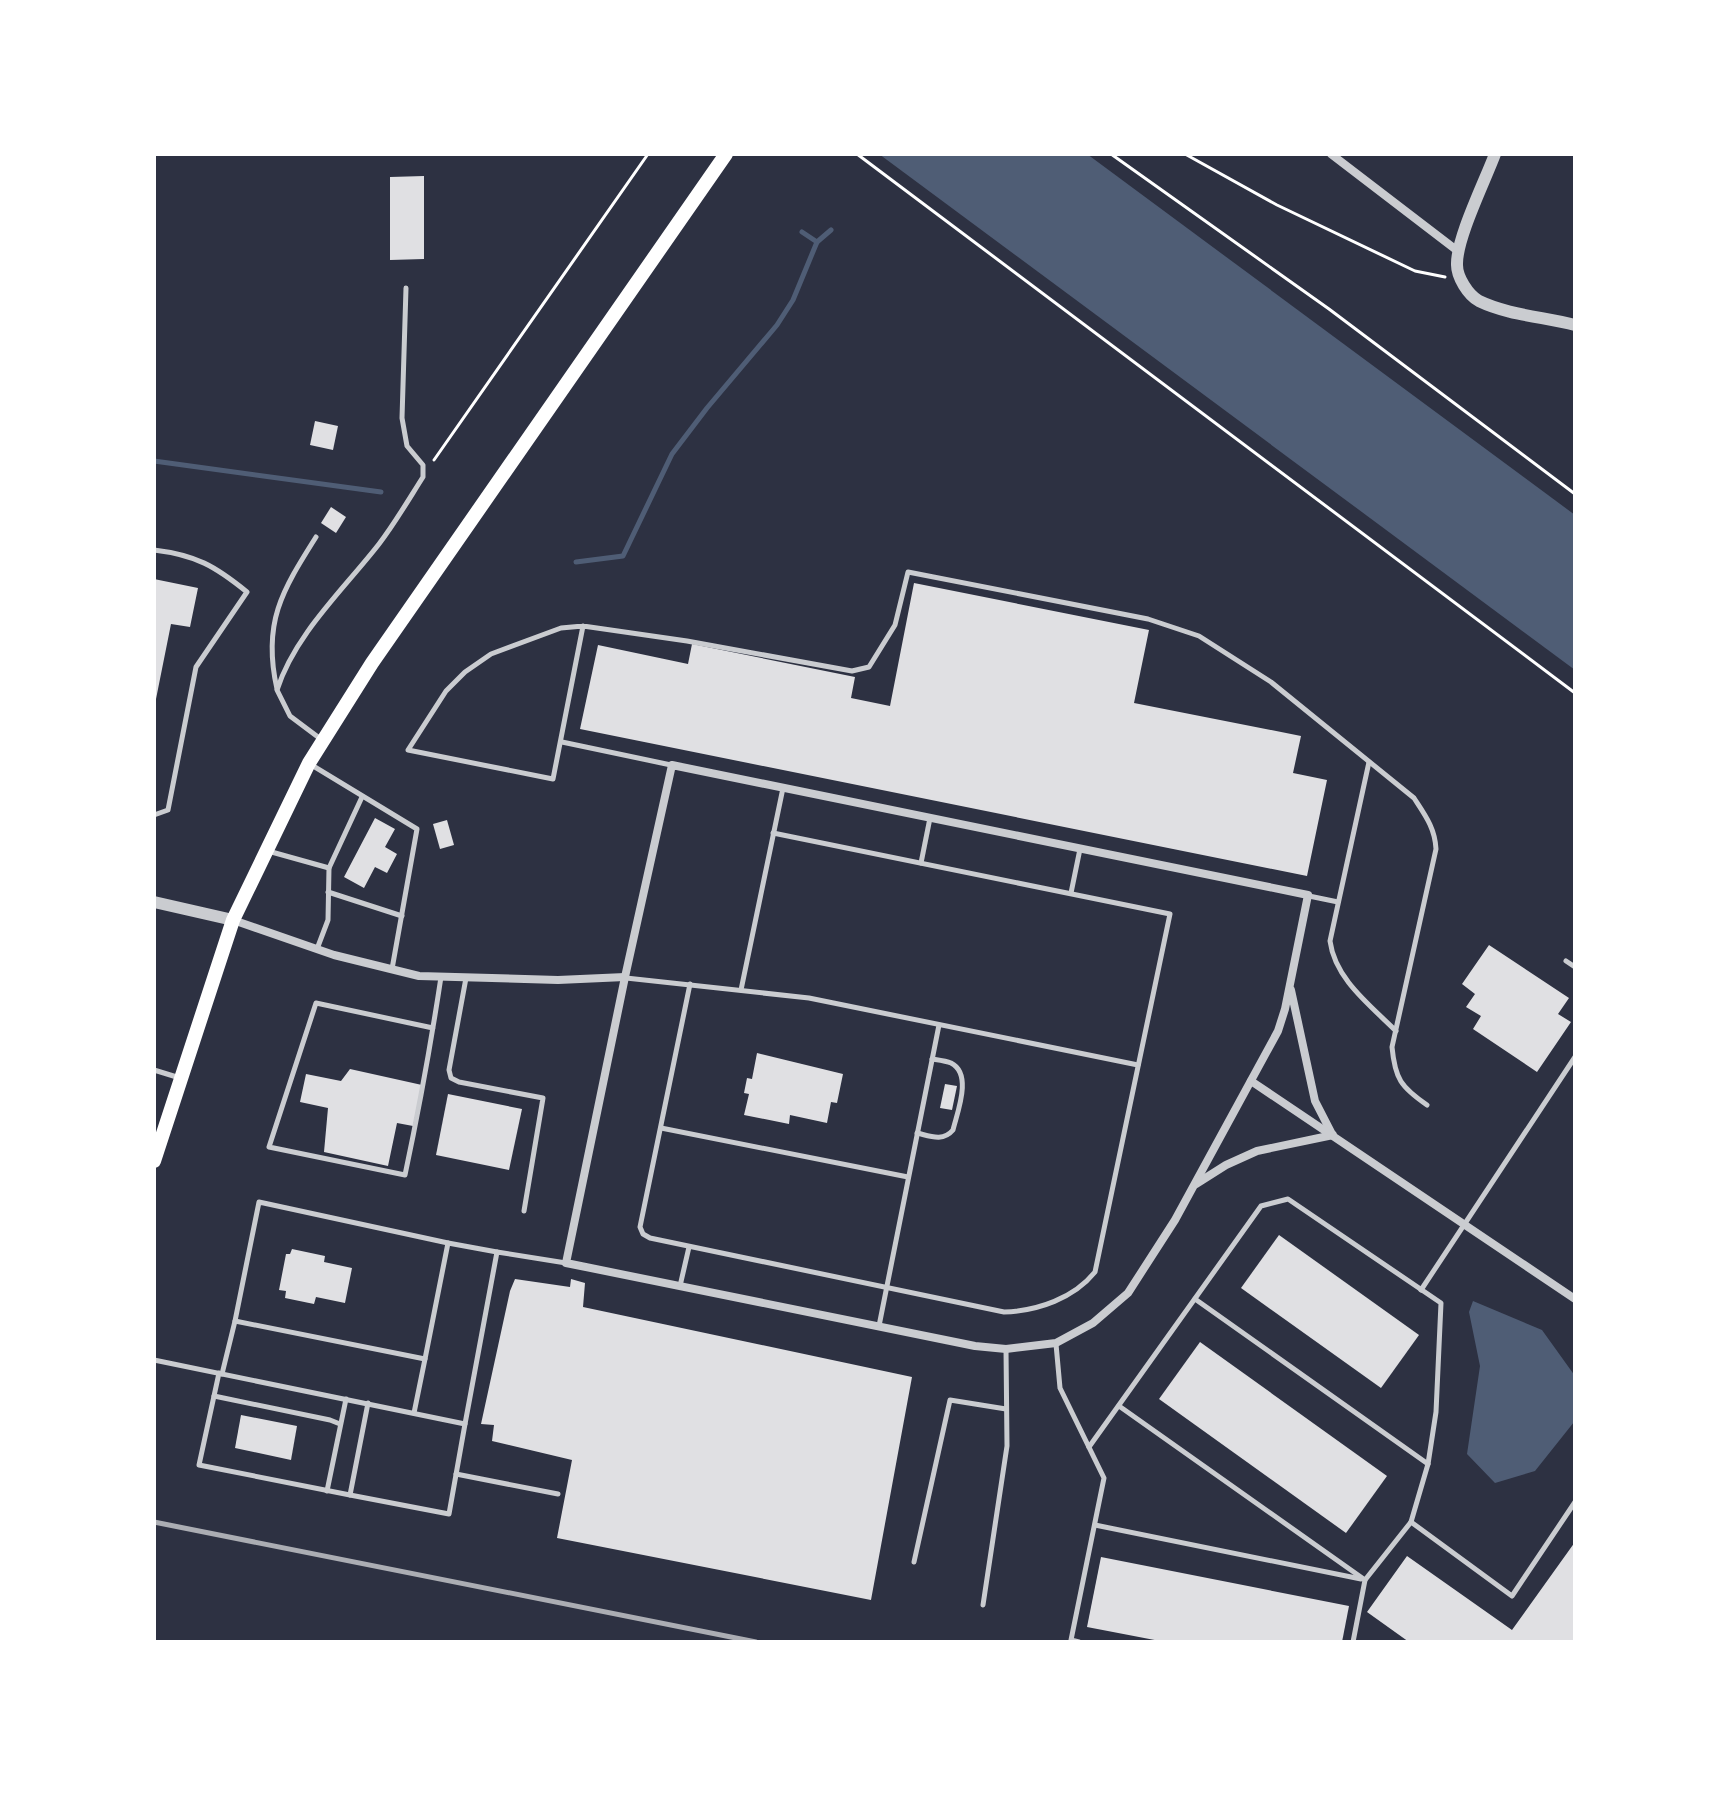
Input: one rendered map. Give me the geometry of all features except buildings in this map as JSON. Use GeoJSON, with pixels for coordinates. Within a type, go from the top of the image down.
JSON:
{"type":"FeatureCollection","features":[{"type":"Feature","properties":{"kind":"main road"},"geometry":{"type":"LineString","coordinates":[[154,1161],[233,920],[309,763],[372,663],[726,154]]}},
{"type":"Feature","properties":{"kind":"street"},"geometry":{"type":"LineString","coordinates":[[1331,154],[1459,252]]}},
{"type":"Feature","properties":{"kind":"street"},"geometry":{"type":"LineString","coordinates":[[1495,154],[1467,223],[1457,265],[1460,280],[1476,300],[1575,325]]}},
{"type":"Feature","properties":{"kind":"street"},"geometry":{"type":"LineString","coordinates":[[672,765],[783,788],[1308,895],[1278,1031],[1194,1185],[1128,1293],[1093,1323],[1056,1343],[1006,1349],[975,1346],[566,1263],[672,765]]}},
{"type":"Feature","properties":{"kind":"street"},"geometry":{"type":"LineString","coordinates":[[154,902],[233,920],[317,949],[419,976],[558,980],[625,977]]}},
{"type":"Feature","properties":{"kind":"street"},"geometry":{"type":"LineString","coordinates":[[1289,981],[1315,1101],[1333,1135]]}},
{"type":"Feature","properties":{"kind":"street"},"geometry":{"type":"LineString","coordinates":[[1251,1081],[1575,1299]]}},
{"type":"Feature","properties":{"kind":"street"},"geometry":{"type":"LineString","coordinates":[[1194,1185],[1226,1165],[1257,1151],[1333,1135]]}},
{"type":"Feature","properties":{"kind":"lane"},"geometry":{"type":"LineString","coordinates":[[277,690],[284,669],[311,629],[382,540],[423,477],[423,465],[407,446],[402,418],[406,288]]}},
{"type":"Feature","properties":{"kind":"lane"},"geometry":{"type":"LineString","coordinates":[[316,537],[294,572],[274,618],[270,660],[277,690],[290,716],[324,741]]}},
{"type":"Feature","properties":{"kind":"lane"},"geometry":{"type":"LineString","coordinates":[[154,550],[172,552],[215,566],[247,592],[196,667],[168,810],[154,815]]}},
{"type":"Feature","properties":{"kind":"lane"},"geometry":{"type":"LineString","coordinates":[[583,626],[553,779],[408,750],[446,691],[465,672],[491,654],[561,628],[583,626],[687,641],[852,671],[869,667],[895,625],[908,572],[1148,619],[1199,636],[1271,682],[1414,798],[1435,834],[1436,849],[1392,1047],[1397,1076],[1406,1091],[1427,1105]]}},
{"type":"Feature","properties":{"kind":"lane"},"geometry":{"type":"LineString","coordinates":[[562,742],[672,765]]}},
{"type":"Feature","properties":{"kind":"lane"},"geometry":{"type":"LineString","coordinates":[[1369,762],[1330,941],[1332,957],[1340,974],[1396,1031]]}},
{"type":"Feature","properties":{"kind":"lane"},"geometry":{"type":"LineString","coordinates":[[309,763],[417,829],[392,969]]}},
{"type":"Feature","properties":{"kind":"lane"},"geometry":{"type":"LineString","coordinates":[[741,990],[783,788]]}},
{"type":"Feature","properties":{"kind":"lane"},"geometry":{"type":"LineString","coordinates":[[317,949],[328,920],[329,868],[362,797]]}},
{"type":"Feature","properties":{"kind":"lane"},"geometry":{"type":"LineString","coordinates":[[921,863],[930,818]]}},
{"type":"Feature","properties":{"kind":"lane"},"geometry":{"type":"LineString","coordinates":[[690,984],[640,1227],[643,1234],[689,1247],[993,1310],[1020,1312],[1067,1296],[1085,1284],[1095,1272],[1170,914],[773,833]]}},
{"type":"Feature","properties":{"kind":"lane"},"geometry":{"type":"LineString","coordinates":[[1071,893],[1080,849]]}},
{"type":"Feature","properties":{"kind":"lane"},"geometry":{"type":"LineString","coordinates":[[266,850],[329,868]]}},
{"type":"Feature","properties":{"kind":"lane"},"geometry":{"type":"LineString","coordinates":[[328,892],[402,916]]}},
{"type":"Feature","properties":{"kind":"lane"},"geometry":{"type":"LineString","coordinates":[[1308,895],[1338,902]]}},
{"type":"Feature","properties":{"kind":"lane"},"geometry":{"type":"LineString","coordinates":[[1566,961],[1575,967]]}},
{"type":"Feature","properties":{"kind":"lane"},"geometry":{"type":"LineString","coordinates":[[433,1028],[316,1003],[269,1147],[405,1175],[425,1075],[433,1028],[441,977]]}},
{"type":"Feature","properties":{"kind":"lane"},"geometry":{"type":"LineString","coordinates":[[625,977],[809,998],[1138,1065]]}},
{"type":"Feature","properties":{"kind":"lane"},"geometry":{"type":"LineString","coordinates":[[466,978],[449,1070],[451,1078],[543,1098],[524,1211]]}},
{"type":"Feature","properties":{"kind":"lane"},"geometry":{"type":"LineString","coordinates":[[879,1326],[939,1025]]}},
{"type":"Feature","properties":{"kind":"lane"},"geometry":{"type":"LineString","coordinates":[[1421,1290],[1575,1057]]}},
{"type":"Feature","properties":{"kind":"lane"},"geometry":{"type":"LineString","coordinates":[[917,1133],[939,1138],[948,1136],[953,1130],[963,1084],[960,1072],[953,1064],[932,1059]]}},
{"type":"Feature","properties":{"kind":"lane"},"geometry":{"type":"LineString","coordinates":[[154,1070],[180,1078]]}},
{"type":"Feature","properties":{"kind":"lane"},"geometry":{"type":"LineString","coordinates":[[661,1128],[908,1177]]}},
{"type":"Feature","properties":{"kind":"lane"},"geometry":{"type":"LineString","coordinates":[[1089,1447],[1261,1206],[1288,1199],[1441,1303],[1436,1412],[1428,1464],[1411,1522],[1365,1580],[1353,1642]]}},
{"type":"Feature","properties":{"kind":"lane"},"geometry":{"type":"LineString","coordinates":[[497,1252],[449,1514],[199,1465],[235,1321],[259,1202],[448,1243],[566,1263]]}},
{"type":"Feature","properties":{"kind":"lane"},"geometry":{"type":"LineString","coordinates":[[414,1413],[448,1243]]}},
{"type":"Feature","properties":{"kind":"lane"},"geometry":{"type":"LineString","coordinates":[[680,1286],[689,1247]]}},
{"type":"Feature","properties":{"kind":"lane"},"geometry":{"type":"LineString","coordinates":[[1195,1299],[1428,1464]]}},
{"type":"Feature","properties":{"kind":"lane"},"geometry":{"type":"LineString","coordinates":[[235,1321],[425,1359]]}},
{"type":"Feature","properties":{"kind":"lane"},"geometry":{"type":"LineString","coordinates":[[1056,1343],[1060,1388],[1104,1478],[1071,1640],[1079,1642]]}},
{"type":"Feature","properties":{"kind":"lane"},"geometry":{"type":"LineString","coordinates":[[983,1605],[1007,1446],[1006,1349]]}},
{"type":"Feature","properties":{"kind":"lane"},"geometry":{"type":"LineString","coordinates":[[154,1360],[465,1424]]}},
{"type":"Feature","properties":{"kind":"lane"},"geometry":{"type":"LineString","coordinates":[[214,1396],[340,1424]]}},
{"type":"Feature","properties":{"kind":"lane"},"geometry":{"type":"LineString","coordinates":[[327,1491],[346,1399]]}},
{"type":"Feature","properties":{"kind":"lane"},"geometry":{"type":"LineString","coordinates":[[914,1562],[950,1400],[1007,1409]]}},
{"type":"Feature","properties":{"kind":"lane"},"geometry":{"type":"LineString","coordinates":[[350,1495],[368,1403]]}},
{"type":"Feature","properties":{"kind":"lane"},"geometry":{"type":"LineString","coordinates":[[1119,1406],[1365,1580]]}},
{"type":"Feature","properties":{"kind":"lane"},"geometry":{"type":"LineString","coordinates":[[456,1474],[558,1494]]}},
{"type":"Feature","properties":{"kind":"lane"},"geometry":{"type":"LineString","coordinates":[[1411,1522],[1512,1596],[1575,1502]]}},
{"type":"Feature","properties":{"kind":"lane"},"geometry":{"type":"LineString","coordinates":[[1095,1525],[1365,1580]]}},
{"type":"Feature","properties":{"kind":"path"},"geometry":{"type":"LineString","coordinates":[[423,477],[648,154]]}},
{"type":"Feature","properties":{"kind":"path"},"geometry":{"type":"LineString","coordinates":[[857,154],[1575,693]]}},
{"type":"Feature","properties":{"kind":"path"},"geometry":{"type":"LineString","coordinates":[[1111,154],[1329,309],[1575,494]]}},
{"type":"Feature","properties":{"kind":"path"},"geometry":{"type":"LineString","coordinates":[[1185,154],[1277,205],[1415,271],[1460,280]]}},
{"type":"Feature","properties":{"kind":"water"},"geometry":{"type":"Polygon","coordinates":[[[879,154],[1087,154],[1575,515],[1575,670],[879,154]]]}},
{"type":"Feature","properties":{"kind":"water"},"geometry":{"type":"Polygon","coordinates":[[[1473,1301],[1542,1330],[1575,1376],[1574,1422],[1535,1471],[1495,1483],[1467,1454],[1480,1366],[1469,1312],[1473,1301]]]}},
{"type":"Feature","properties":{"kind":"waterway"},"geometry":{"type":"LineString","coordinates":[[576,562],[623,556],[672,454],[777,325],[793,300],[817,242],[831,230]]}},
{"type":"Feature","properties":{"kind":"waterway"},"geometry":{"type":"LineString","coordinates":[[802,232],[817,242]]}},
{"type":"Feature","properties":{"kind":"waterway"},"geometry":{"type":"LineString","coordinates":[[154,461],[381,492]]}},
{"type":"Feature","properties":{"kind":"railway"},"geometry":{"type":"LineString","coordinates":[[154,1522],[756,1642]]}}]}
